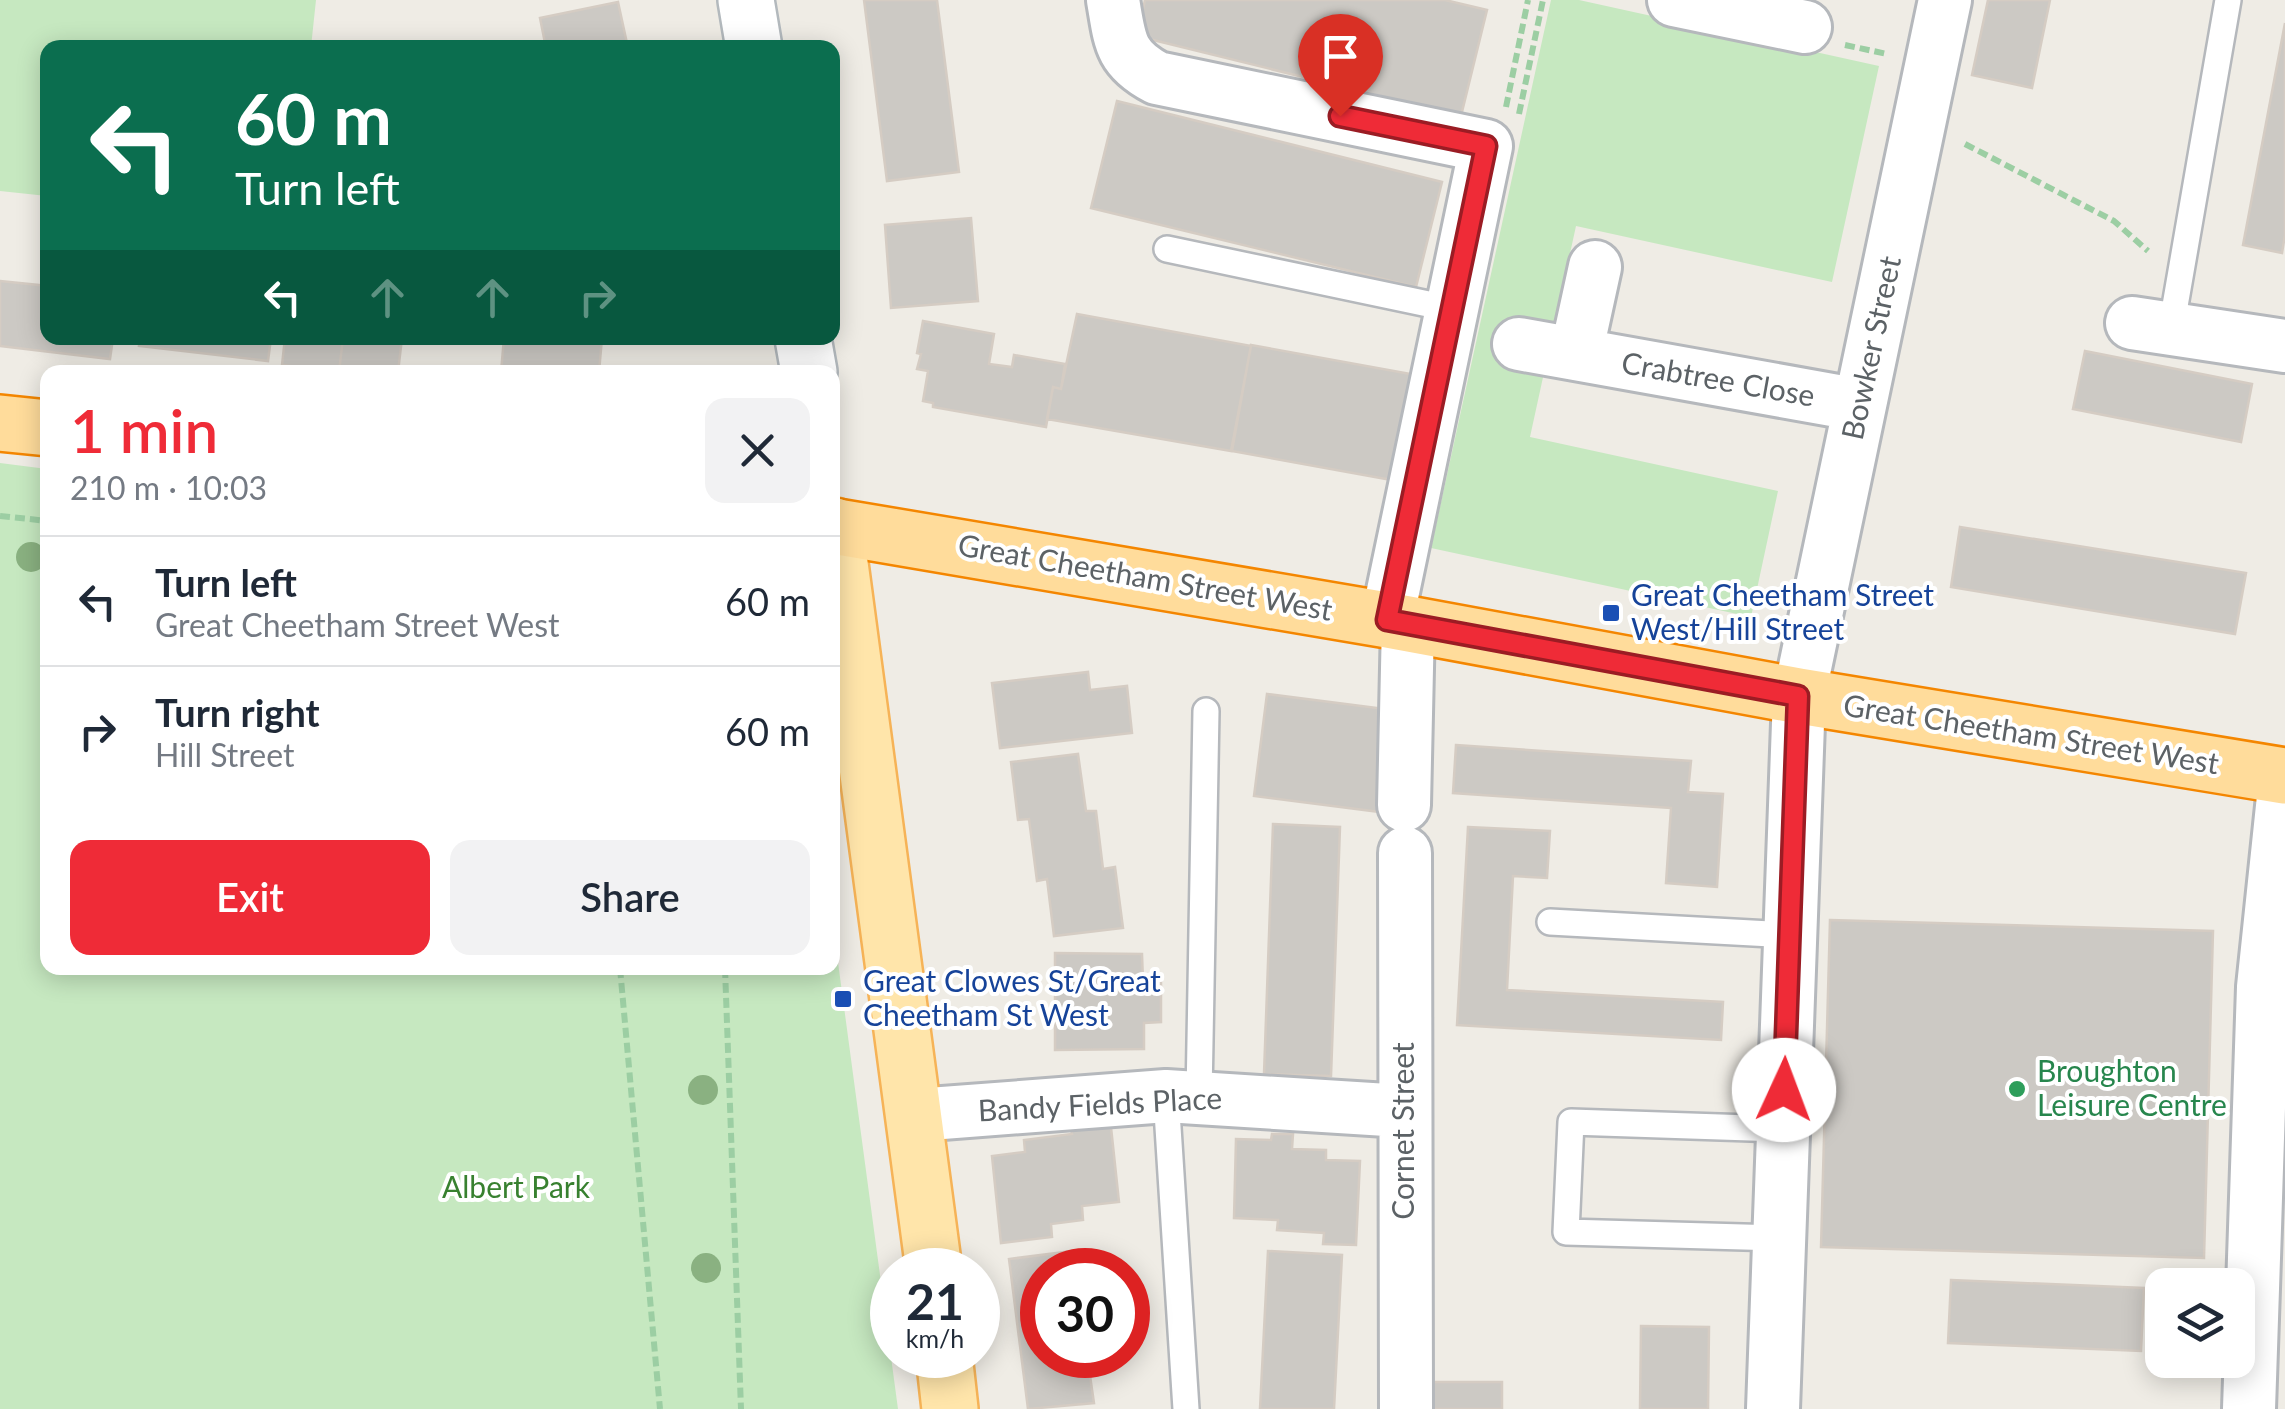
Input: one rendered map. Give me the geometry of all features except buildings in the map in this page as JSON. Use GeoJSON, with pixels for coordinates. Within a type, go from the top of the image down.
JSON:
{"type":"FeatureCollection","features":[{"type":"Feature","properties":{"kind":"highway"},"geometry":{"type":"LineString","coordinates":[[0,422],[40,427]]}},
{"type":"Feature","properties":{"kind":"highway","name":"Great Cheetham Street West"},"geometry":{"type":"LineString","coordinates":[[840,522],[1798,696],[2285,777]]}},
{"type":"Feature","properties":{"kind":"main road"},"geometry":{"type":"LineString","coordinates":[[746,0],[753,40]]}},
{"type":"Feature","properties":{"kind":"main road"},"geometry":{"type":"LineString","coordinates":[[840,571],[931,1248]]}},
{"type":"Feature","properties":{"kind":"main road"},"geometry":{"type":"LineString","coordinates":[[947,1378],[950,1409]]}},
{"type":"Feature","properties":{"kind":"street"},"geometry":{"type":"LineString","coordinates":[[1114,0],[1120,38],[1130,64],[1156,78],[1501,135]]}},
{"type":"Feature","properties":{"kind":"street","name":"Bowker Street"},"geometry":{"type":"LineString","coordinates":[[1772,1409],[1798,696],[1946,0]]}},
{"type":"Feature","properties":{"kind":"street"},"geometry":{"type":"LineString","coordinates":[[1706,4],[1805,27]]}},
{"type":"Feature","properties":{"kind":"street","name":"Cornet Street"},"geometry":{"type":"LineString","coordinates":[[1406,1409],[1404,829],[1397,622],[1452,309],[1501,135]]}},
{"type":"Feature","properties":{"kind":"street"},"geometry":{"type":"LineString","coordinates":[[1576,354],[1595,266]]}},
{"type":"Feature","properties":{"kind":"street"},"geometry":{"type":"LineString","coordinates":[[2161,310],[2285,346]]}},
{"type":"Feature","properties":{"kind":"street","name":"Crabtree Close"},"geometry":{"type":"LineString","coordinates":[[1519,344],[1860,405]]}},
{"type":"Feature","properties":{"kind":"street"},"geometry":{"type":"LineString","coordinates":[[2249,1409],[2285,777]]}},
{"type":"Feature","properties":{"kind":"street","name":"Bandy Fields Place"},"geometry":{"type":"LineString","coordinates":[[916,1114],[1183,1096],[1403,1111]]}},
{"type":"Feature","properties":{"kind":"lane"},"geometry":{"type":"LineString","coordinates":[[2161,310],[2228,0]]}},
{"type":"Feature","properties":{"kind":"lane"},"geometry":{"type":"LineString","coordinates":[[1167,249],[1452,309]]}},
{"type":"Feature","properties":{"kind":"lane"},"geometry":{"type":"LineString","coordinates":[[1186,1409],[1183,1096],[1206,711]]}},
{"type":"Feature","properties":{"kind":"lane"},"geometry":{"type":"LineString","coordinates":[[1550,922],[1790,935]]}},
{"type":"Feature","properties":{"kind":"lane"},"geometry":{"type":"LineString","coordinates":[[1778,1238],[1566,1232],[1571,1122],[1783,1129]]}},
{"type":"Feature","properties":{"kind":"path"},"geometry":{"type":"LineString","coordinates":[[1501,135],[1528,0]]}},
{"type":"Feature","properties":{"kind":"path"},"geometry":{"type":"LineString","coordinates":[[1501,135],[1543,0]]}},
{"type":"Feature","properties":{"kind":"path"},"geometry":{"type":"LineString","coordinates":[[1805,27],[1820,40],[1928,85],[1963,143],[2114,220],[2161,310]]}},
{"type":"Feature","properties":{"kind":"path"},"geometry":{"type":"LineString","coordinates":[[0,516],[40,520]]}},
{"type":"Feature","properties":{"kind":"path"},"geometry":{"type":"LineString","coordinates":[[621,975],[660,1409]]}},
{"type":"Feature","properties":{"kind":"path"},"geometry":{"type":"LineString","coordinates":[[725,975],[741,1409]]}},
{"type":"Feature","properties":{"kind":"green space"},"geometry":{"type":"Polygon","coordinates":[[[0,0],[316,0],[312,40],[40,40],[40,195],[0,191],[0,0]]]}},
{"type":"Feature","properties":{"kind":"green space"},"geometry":{"type":"Polygon","coordinates":[[[1551,0],[1579,0],[1879,66],[1832,282],[1576,226],[1530,437],[1778,491],[1751,617],[1431,548],[1551,0]]]}},
{"type":"Feature","properties":{"kind":"green space","name":"Albert Park"},"geometry":{"type":"Polygon","coordinates":[[[0,463],[40,468],[40,975],[840,975],[876,1248],[870,1248],[870,1378],[894,1378],[898,1409],[0,1409],[0,463]]]}},
{"type":"Feature","properties":{"kind":"place","name":"Great Cheetham Street West/Hill Street"},"geometry":{"type":"Point","coordinates":[1611,613]}},
{"type":"Feature","properties":{"kind":"place","name":"Great Clowes St/Great Cheetham St West"},"geometry":{"type":"Point","coordinates":[843,999]}},
{"type":"Feature","properties":{"kind":"place","name":"Broughton Leisure Centre"},"geometry":{"type":"Point","coordinates":[2017,1089]}},
{"type":"Feature","properties":{"kind":"route"},"geometry":{"type":"LineString","coordinates":[[1340,116],[1486,146],[1387,620],[1798,696],[1784,1090]]}}]}
